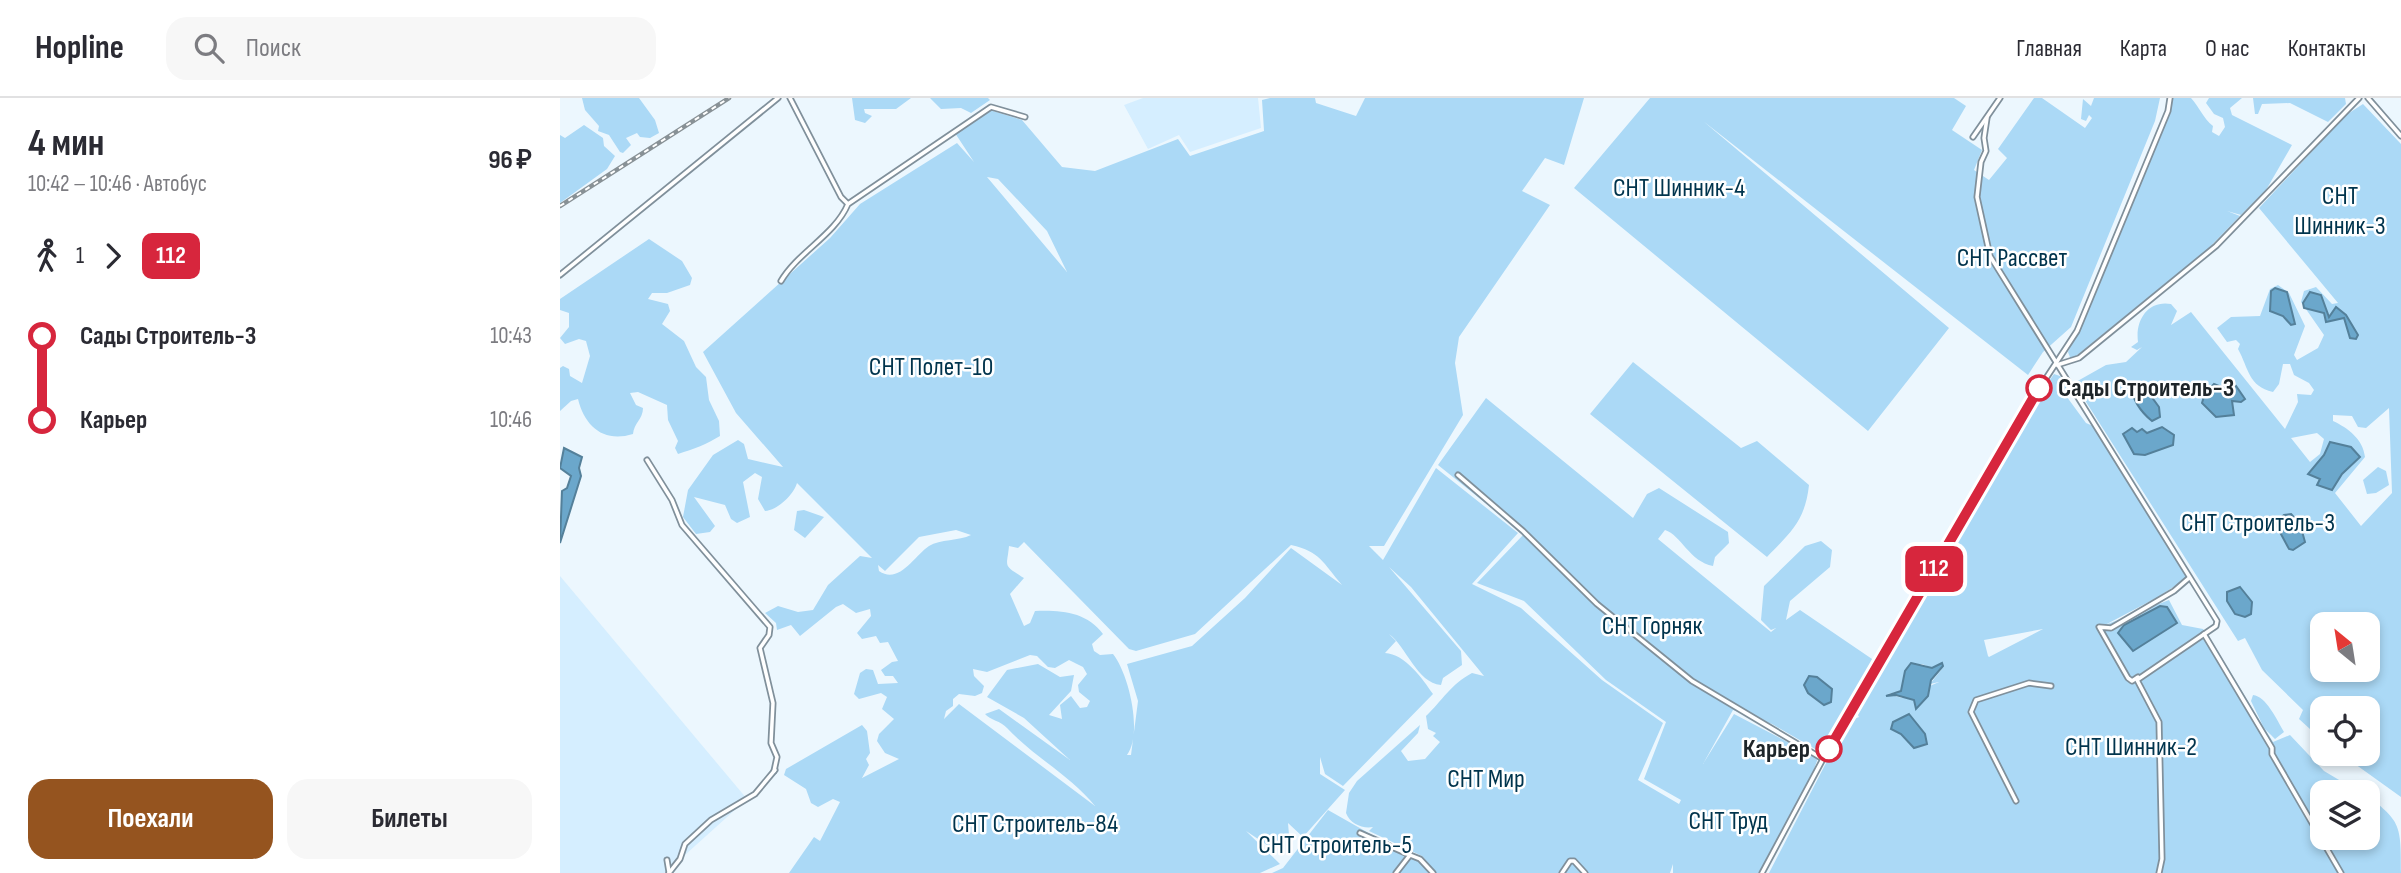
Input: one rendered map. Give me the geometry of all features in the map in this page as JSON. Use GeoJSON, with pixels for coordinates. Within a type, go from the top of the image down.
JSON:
{"type":"FeatureCollection","features":[{"type":"Feature","properties":{"kind":"street"},"geometry":{"type":"LineString","coordinates":[[560,275],[778,98]]}},
{"type":"Feature","properties":{"kind":"street"},"geometry":{"type":"LineString","coordinates":[[790,98],[841,197],[848,204]]}},
{"type":"Feature","properties":{"kind":"street"},"geometry":{"type":"LineString","coordinates":[[1972,137],[2000,98]]}},
{"type":"Feature","properties":{"kind":"street"},"geometry":{"type":"LineString","coordinates":[[1762,873],[1823,759],[2037,392],[2077,331],[2164,120],[2170,98]]}},
{"type":"Feature","properties":{"kind":"street"},"geometry":{"type":"LineString","coordinates":[[2057,365],[2080,358],[2216,246],[2359,98]]}},
{"type":"Feature","properties":{"kind":"street"},"geometry":{"type":"LineString","coordinates":[[2368,98],[2401,136]]}},
{"type":"Feature","properties":{"kind":"street"},"geometry":{"type":"LineString","coordinates":[[780,281],[789,268],[843,215],[848,204],[985,109],[998,107],[1025,117]]}},
{"type":"Feature","properties":{"kind":"street"},"geometry":{"type":"LineString","coordinates":[[1987,118],[1977,197],[1987,248],[2217,621],[2216,626],[2132,681],[2099,627],[2111,628],[2174,591],[2189,578]]}},
{"type":"Feature","properties":{"kind":"street"},"geometry":{"type":"LineString","coordinates":[[1977,132],[1985,144]]}},
{"type":"Feature","properties":{"kind":"street"},"geometry":{"type":"LineString","coordinates":[[647,460],[672,500],[682,525],[770,627],[769,635],[760,648],[774,703],[771,743],[777,757],[775,771],[755,794],[711,820],[685,844],[680,859],[669,873]]}},
{"type":"Feature","properties":{"kind":"street"},"geometry":{"type":"LineString","coordinates":[[1458,475],[1524,531],[1597,604],[1692,681],[1823,759]]}},
{"type":"Feature","properties":{"kind":"street"},"geometry":{"type":"LineString","coordinates":[[2204,634],[2272,747],[2272,754],[2340,873]]}},
{"type":"Feature","properties":{"kind":"street"},"geometry":{"type":"LineString","coordinates":[[2139,676],[2138,684],[2159,722],[2162,859],[2159,873]]}},
{"type":"Feature","properties":{"kind":"street"},"geometry":{"type":"LineString","coordinates":[[2016,801],[1971,712],[1976,700],[2029,684],[2051,686]]}},
{"type":"Feature","properties":{"kind":"street"},"geometry":{"type":"LineString","coordinates":[[1360,833],[1420,859],[1433,873]]}},
{"type":"Feature","properties":{"kind":"street"},"geometry":{"type":"LineString","coordinates":[[1396,873],[1410,855]]}},
{"type":"Feature","properties":{"kind":"street"},"geometry":{"type":"LineString","coordinates":[[667,860],[669,873]]}},
{"type":"Feature","properties":{"kind":"street"},"geometry":{"type":"LineString","coordinates":[[1562,873],[1570,861],[1574,861],[1585,873]]}},
{"type":"Feature","properties":{"kind":"shaded area"},"geometry":{"type":"Polygon","coordinates":[[[1143,98],[1258,98],[1261,128],[1190,152],[1179,135],[1148,149],[1124,105],[1143,98]]]}},
{"type":"Feature","properties":{"kind":"shaded area"},"geometry":{"type":"Polygon","coordinates":[[[2275,288],[2287,292],[2295,324],[2291,325],[2283,316],[2270,311],[2271,291],[2275,288]]]}},
{"type":"Feature","properties":{"kind":"shaded area"},"geometry":{"type":"Polygon","coordinates":[[[2310,292],[2321,295],[2329,317],[2336,307],[2346,315],[2358,335],[2356,339],[2350,338],[2344,318],[2326,322],[2324,313],[2304,308],[2303,303],[2310,292]]]}},
{"type":"Feature","properties":{"kind":"shaded area"},"geometry":{"type":"Polygon","coordinates":[[[2133,384],[2144,385],[2153,391],[2151,396],[2159,407],[2160,417],[2152,421],[2141,409],[2133,394],[2133,384]]]}},
{"type":"Feature","properties":{"kind":"shaded area"},"geometry":{"type":"Polygon","coordinates":[[[2214,384],[2226,389],[2236,386],[2245,399],[2241,402],[2232,401],[2234,415],[2216,417],[2202,403],[2205,393],[2214,384]]]}},
{"type":"Feature","properties":{"kind":"shaded area"},"geometry":{"type":"Polygon","coordinates":[[[2162,427],[2174,435],[2173,445],[2145,455],[2134,454],[2123,434],[2132,428],[2137,432],[2142,429],[2147,433],[2162,427]]]}},
{"type":"Feature","properties":{"kind":"shaded area"},"geometry":{"type":"Polygon","coordinates":[[[2330,442],[2351,447],[2360,457],[2342,474],[2332,490],[2317,485],[2320,479],[2308,474],[2324,455],[2330,442]]]}},
{"type":"Feature","properties":{"kind":"shaded area"},"geometry":{"type":"Polygon","coordinates":[[[564,448],[582,457],[579,468],[581,476],[560,543],[562,491],[567,488],[571,476],[560,468],[564,448]]]}},
{"type":"Feature","properties":{"kind":"shaded area"},"geometry":{"type":"Polygon","coordinates":[[[2291,514],[2300,524],[2305,542],[2293,550],[2289,549],[2275,523],[2284,515],[2291,514]]]}},
{"type":"Feature","properties":{"kind":"shaded area"},"geometry":{"type":"Polygon","coordinates":[[[560,576],[747,799],[665,873],[560,873],[560,576]]]}},
{"type":"Feature","properties":{"kind":"shaded area"},"geometry":{"type":"Polygon","coordinates":[[[2240,587],[2252,602],[2251,614],[2245,617],[2235,614],[2227,601],[2227,592],[2240,587]]]}},
{"type":"Feature","properties":{"kind":"shaded area"},"geometry":{"type":"Polygon","coordinates":[[[2160,606],[2167,607],[2177,623],[2133,651],[2118,633],[2124,625],[2160,606]]]}},
{"type":"Feature","properties":{"kind":"shaded area"},"geometry":{"type":"Polygon","coordinates":[[[1911,663],[1932,668],[1942,663],[1943,666],[1931,680],[1928,696],[1916,709],[1914,700],[1896,695],[1886,696],[1901,691],[1905,671],[1911,663]]]}},
{"type":"Feature","properties":{"kind":"shaded area"},"geometry":{"type":"Polygon","coordinates":[[[1809,676],[1817,677],[1832,689],[1831,702],[1824,705],[1808,693],[1804,685],[1809,676]]]}},
{"type":"Feature","properties":{"kind":"shaded area"},"geometry":{"type":"Polygon","coordinates":[[[1909,714],[1925,734],[1927,744],[1914,748],[1901,734],[1891,729],[1893,722],[1909,714]]]}},
{"type":"Feature","properties":{"kind":"green space"},"geometry":{"type":"Polygon","coordinates":[[[582,98],[639,98],[655,120],[659,133],[650,138],[640,137],[637,133],[626,138],[631,145],[623,153],[620,152],[609,135],[598,131],[599,126],[585,110],[582,98]]]}},
{"type":"Feature","properties":{"kind":"green space"},"geometry":{"type":"Polygon","coordinates":[[[852,98],[911,98],[896,109],[864,109],[865,113],[872,116],[865,123],[855,120],[852,98]]]}},
{"type":"Feature","properties":{"kind":"green space"},"geometry":{"type":"Polygon","coordinates":[[[930,98],[990,100],[971,113],[961,108],[941,109],[930,98]]]}},
{"type":"Feature","properties":{"kind":"green space"},"geometry":{"type":"Polygon","coordinates":[[[1270,98],[1315,98],[1316,103],[1356,116],[1365,98],[1584,98],[1564,165],[1545,158],[1522,191],[1550,205],[1459,337],[1455,363],[1463,415],[1384,546],[1369,546],[1383,560],[1436,468],[1518,533],[1472,584],[1521,608],[1602,680],[1663,723],[1638,780],[1679,804],[1681,800],[1644,779],[1666,722],[1606,680],[1524,601],[1477,583],[1524,534],[1438,465],[1486,398],[1633,518],[1647,494],[1659,488],[1728,532],[1729,543],[1715,557],[1713,566],[1698,559],[1665,530],[1658,539],[1771,632],[1776,628],[1771,630],[1761,620],[1764,586],[1805,546],[1821,541],[1832,550],[1830,567],[1790,601],[1786,620],[1800,610],[1875,661],[1822,753],[1772,724],[1733,710],[1703,764],[1734,714],[1818,758],[1812,775],[1759,873],[1673,873],[1673,864],[1670,873],[1436,873],[1422,856],[1369,831],[1373,827],[1354,823],[1346,813],[1349,793],[1357,781],[1420,725],[1418,733],[1401,751],[1408,761],[1425,759],[1440,742],[1433,736],[1436,733],[1428,729],[1426,716],[1452,687],[1465,677],[1472,673],[1484,676],[1411,587],[1389,567],[1461,651],[1462,665],[1443,678],[1441,685],[1425,678],[1396,641],[1385,653],[1406,662],[1433,694],[1343,786],[1325,774],[1320,757],[1320,774],[1345,790],[1303,837],[1288,823],[1289,835],[1273,849],[1246,831],[1280,864],[1260,873],[789,873],[814,837],[820,841],[840,802],[833,799],[818,807],[811,803],[806,789],[784,775],[786,769],[862,725],[867,731],[870,753],[866,759],[869,765],[862,778],[899,759],[885,753],[877,741],[879,734],[894,719],[882,709],[887,697],[881,693],[859,699],[854,694],[860,673],[866,669],[873,670],[878,684],[898,683],[893,676],[885,676],[881,670],[898,661],[888,642],[880,643],[876,636],[862,639],[857,633],[871,616],[870,609],[856,613],[843,604],[800,636],[791,625],[777,630],[776,623],[765,613],[778,606],[798,612],[813,610],[828,585],[860,556],[872,558],[797,483],[785,501],[765,511],[758,499],[762,477],[755,473],[743,482],[750,517],[737,523],[731,519],[725,505],[694,497],[715,526],[710,532],[696,534],[683,517],[688,490],[713,455],[738,440],[744,444],[748,459],[783,467],[736,413],[703,352],[830,238],[860,204],[957,143],[974,162],[955,133],[990,110],[1022,120],[1062,167],[1095,171],[1178,139],[1190,156],[1264,131],[1262,100],[1270,98]],[[987,177],[1067,272],[1047,231],[998,179],[987,177]],[[956,530],[919,537],[885,571],[878,565],[879,571],[886,574],[900,572],[929,546],[971,535],[956,530]],[[1024,542],[1018,548],[1009,546],[1007,562],[1009,568],[1024,578],[1010,594],[1024,626],[1030,623],[1035,611],[1054,611],[1073,614],[1097,627],[1103,634],[1092,644],[1094,651],[1100,655],[1113,654],[1119,663],[1129,689],[1134,732],[1138,701],[1127,664],[1192,646],[1245,598],[1291,548],[1342,585],[1315,555],[1291,545],[1195,634],[1136,651],[1129,649],[1024,542]],[[1030,655],[987,672],[973,669],[974,676],[984,686],[982,693],[975,696],[959,694],[953,699],[953,706],[946,711],[944,719],[959,704],[1095,806],[1075,785],[1005,726],[985,714],[999,709],[1070,760],[1024,718],[987,697],[1007,670],[1038,664],[1060,677],[1074,675],[1071,691],[1049,715],[1062,719],[1060,705],[1071,696],[1080,708],[1087,707],[1090,701],[1079,692],[1078,685],[1087,674],[1083,667],[1069,660],[1055,668],[1048,667],[1037,656],[1030,655]]]}},
{"type":"Feature","properties":{"kind":"green space"},"geometry":{"type":"Polygon","coordinates":[[[1650,98],[1954,98],[1966,106],[1952,130],[1982,150],[1974,170],[1989,180],[2007,158],[1998,149],[2034,98],[2042,98],[2085,128],[2092,118],[2089,115],[2086,121],[2081,119],[2083,99],[2091,106],[2094,98],[2160,98],[2155,121],[2071,327],[2043,352],[2028,375],[1703,121],[1949,328],[1868,431],[1574,188],[1650,98]]]}},
{"type":"Feature","properties":{"kind":"green space"},"geometry":{"type":"Polygon","coordinates":[[[2172,98],[2191,98],[2213,126],[2212,132],[2219,136],[2225,127],[2223,118],[2214,114],[2206,103],[2209,98],[2242,98],[2230,108],[2232,115],[2292,145],[2266,190],[2241,215],[2227,211],[2240,216],[2202,255],[2071,360],[2068,352],[2165,126],[2172,98]]]}},
{"type":"Feature","properties":{"kind":"green space"},"geometry":{"type":"Polygon","coordinates":[[[2253,98],[2345,98],[2346,104],[2328,122],[2290,103],[2262,104],[2258,114],[2255,114],[2253,98]]]}},
{"type":"Feature","properties":{"kind":"green space"},"geometry":{"type":"Polygon","coordinates":[[[2363,104],[2401,144],[2401,797],[2358,766],[2380,766],[2380,696],[2310,696],[2310,729],[2299,719],[2303,710],[2262,670],[2245,638],[2238,641],[2074,383],[2106,365],[2126,362],[2142,347],[2137,350],[2131,347],[2138,342],[2139,326],[2145,313],[2156,305],[2171,304],[2177,311],[2171,325],[2191,312],[2285,429],[2298,402],[2297,394],[2311,395],[2314,390],[2309,383],[2294,375],[2290,364],[2283,364],[2279,384],[2273,392],[2259,386],[2250,376],[2238,349],[2240,344],[2236,340],[2227,342],[2217,328],[2231,317],[2260,316],[2270,289],[2278,285],[2289,293],[2305,326],[2294,355],[2297,360],[2318,348],[2324,335],[2301,302],[2304,291],[2316,287],[2332,304],[2338,303],[2259,208],[2346,115],[2363,104]],[[2389,408],[2366,428],[2358,427],[2352,416],[2333,415],[2333,421],[2354,435],[2364,451],[2365,457],[2335,493],[2361,526],[2392,493],[2389,408]],[[2317,433],[2291,438],[2310,462],[2320,454],[2324,439],[2317,433]]]}},
{"type":"Feature","properties":{"kind":"green space"},"geometry":{"type":"Polygon","coordinates":[[[584,125],[603,138],[604,146],[615,156],[607,169],[560,203],[560,135],[565,138],[584,125]]]}},
{"type":"Feature","properties":{"kind":"green space"},"geometry":{"type":"Polygon","coordinates":[[[649,239],[682,261],[692,278],[690,285],[667,293],[652,293],[648,299],[668,304],[670,311],[662,324],[684,341],[696,367],[706,377],[709,400],[719,421],[720,436],[678,454],[675,448],[678,441],[668,420],[667,405],[638,392],[630,393],[636,405],[643,408],[633,434],[613,436],[597,430],[585,418],[578,399],[571,401],[560,411],[560,368],[563,366],[569,369],[570,376],[582,383],[590,356],[586,341],[579,339],[565,344],[560,338],[569,327],[569,313],[560,310],[560,299],[649,239]]]}},
{"type":"Feature","properties":{"kind":"green space"},"geometry":{"type":"Polygon","coordinates":[[[1633,362],[1741,448],[1757,441],[1809,485],[1800,517],[1790,533],[1767,557],[1590,414],[1633,362]]]}},
{"type":"Feature","properties":{"kind":"green space","name":"СНТ Шинник-2"},"geometry":{"type":"Polygon","coordinates":[[[2054,374],[2060,376],[2067,386],[2064,393],[2086,423],[2093,426],[2187,578],[2105,625],[2169,600],[2182,625],[2203,629],[2208,635],[2263,726],[2251,701],[2253,695],[2258,696],[2271,709],[2284,732],[2275,739],[2265,729],[2273,742],[2290,735],[2310,756],[2310,766],[2319,766],[2339,780],[2310,780],[2310,850],[2380,850],[2380,806],[2397,826],[2401,873],[1769,873],[1825,765],[1852,720],[1859,717],[1856,711],[2035,401],[2054,374]],[[2043,629],[1984,640],[1989,657],[2043,629]],[[1942,663],[1932,668],[1922,664],[1905,671],[1901,691],[1888,694],[1902,698],[1939,682],[1930,684],[1941,670],[1942,663]]]}},
{"type":"Feature","properties":{"kind":"green space"},"geometry":{"type":"Polygon","coordinates":[[[2378,467],[2386,471],[2389,485],[2376,493],[2367,494],[2363,480],[2378,467]]]}},
{"type":"Feature","properties":{"kind":"green space"},"geometry":{"type":"Polygon","coordinates":[[[804,510],[824,517],[805,538],[794,530],[797,511],[804,510]]]}},
{"type":"Feature","properties":{"kind":"green space","name":"СНТ Строитель-5"},"geometry":{"type":"Polygon","coordinates":[[[1328,810],[1418,861],[1430,873],[1272,873],[1283,868],[1328,810]]]}},
{"type":"Feature","properties":{"kind":"railway"},"geometry":{"type":"LineString","coordinates":[[560,206],[729,98]]}},
{"type":"Feature","properties":{"kind":"bus line","name":"112"},"geometry":{"type":"LineString","coordinates":[[1829,749],[2039,388]]}},
{"type":"Feature","properties":{"kind":"place","name":"Сады Строитель-3"},"geometry":{"type":"Point","coordinates":[2039,388]}},
{"type":"Feature","properties":{"kind":"place","name":"Карьер"},"geometry":{"type":"Point","coordinates":[1829,749]}},
{"type":"Feature","properties":{"kind":"park label","name":"СНТ Шинник-4"},"geometry":{"type":"Point","coordinates":[1679,188]}},
{"type":"Feature","properties":{"kind":"park label","name":"СНТ Шинник-3"},"geometry":{"type":"Point","coordinates":[2340,211]}},
{"type":"Feature","properties":{"kind":"park label","name":"СНТ Рассвет"},"geometry":{"type":"Point","coordinates":[2012,258]}},
{"type":"Feature","properties":{"kind":"park label","name":"СНТ Полет-10"},"geometry":{"type":"Point","coordinates":[931,367]}},
{"type":"Feature","properties":{"kind":"park label","name":"СНТ Строитель-3"},"geometry":{"type":"Point","coordinates":[2258,523]}},
{"type":"Feature","properties":{"kind":"park label","name":"СНТ Горняк"},"geometry":{"type":"Point","coordinates":[1652,626]}},
{"type":"Feature","properties":{"kind":"park label","name":"СНТ Мир"},"geometry":{"type":"Point","coordinates":[1486,779]}},
{"type":"Feature","properties":{"kind":"park label","name":"СНТ Труд"},"geometry":{"type":"Point","coordinates":[1728,821]}},
{"type":"Feature","properties":{"kind":"park label","name":"СНТ Строитель-84"},"geometry":{"type":"Point","coordinates":[1035,824]}}]}
